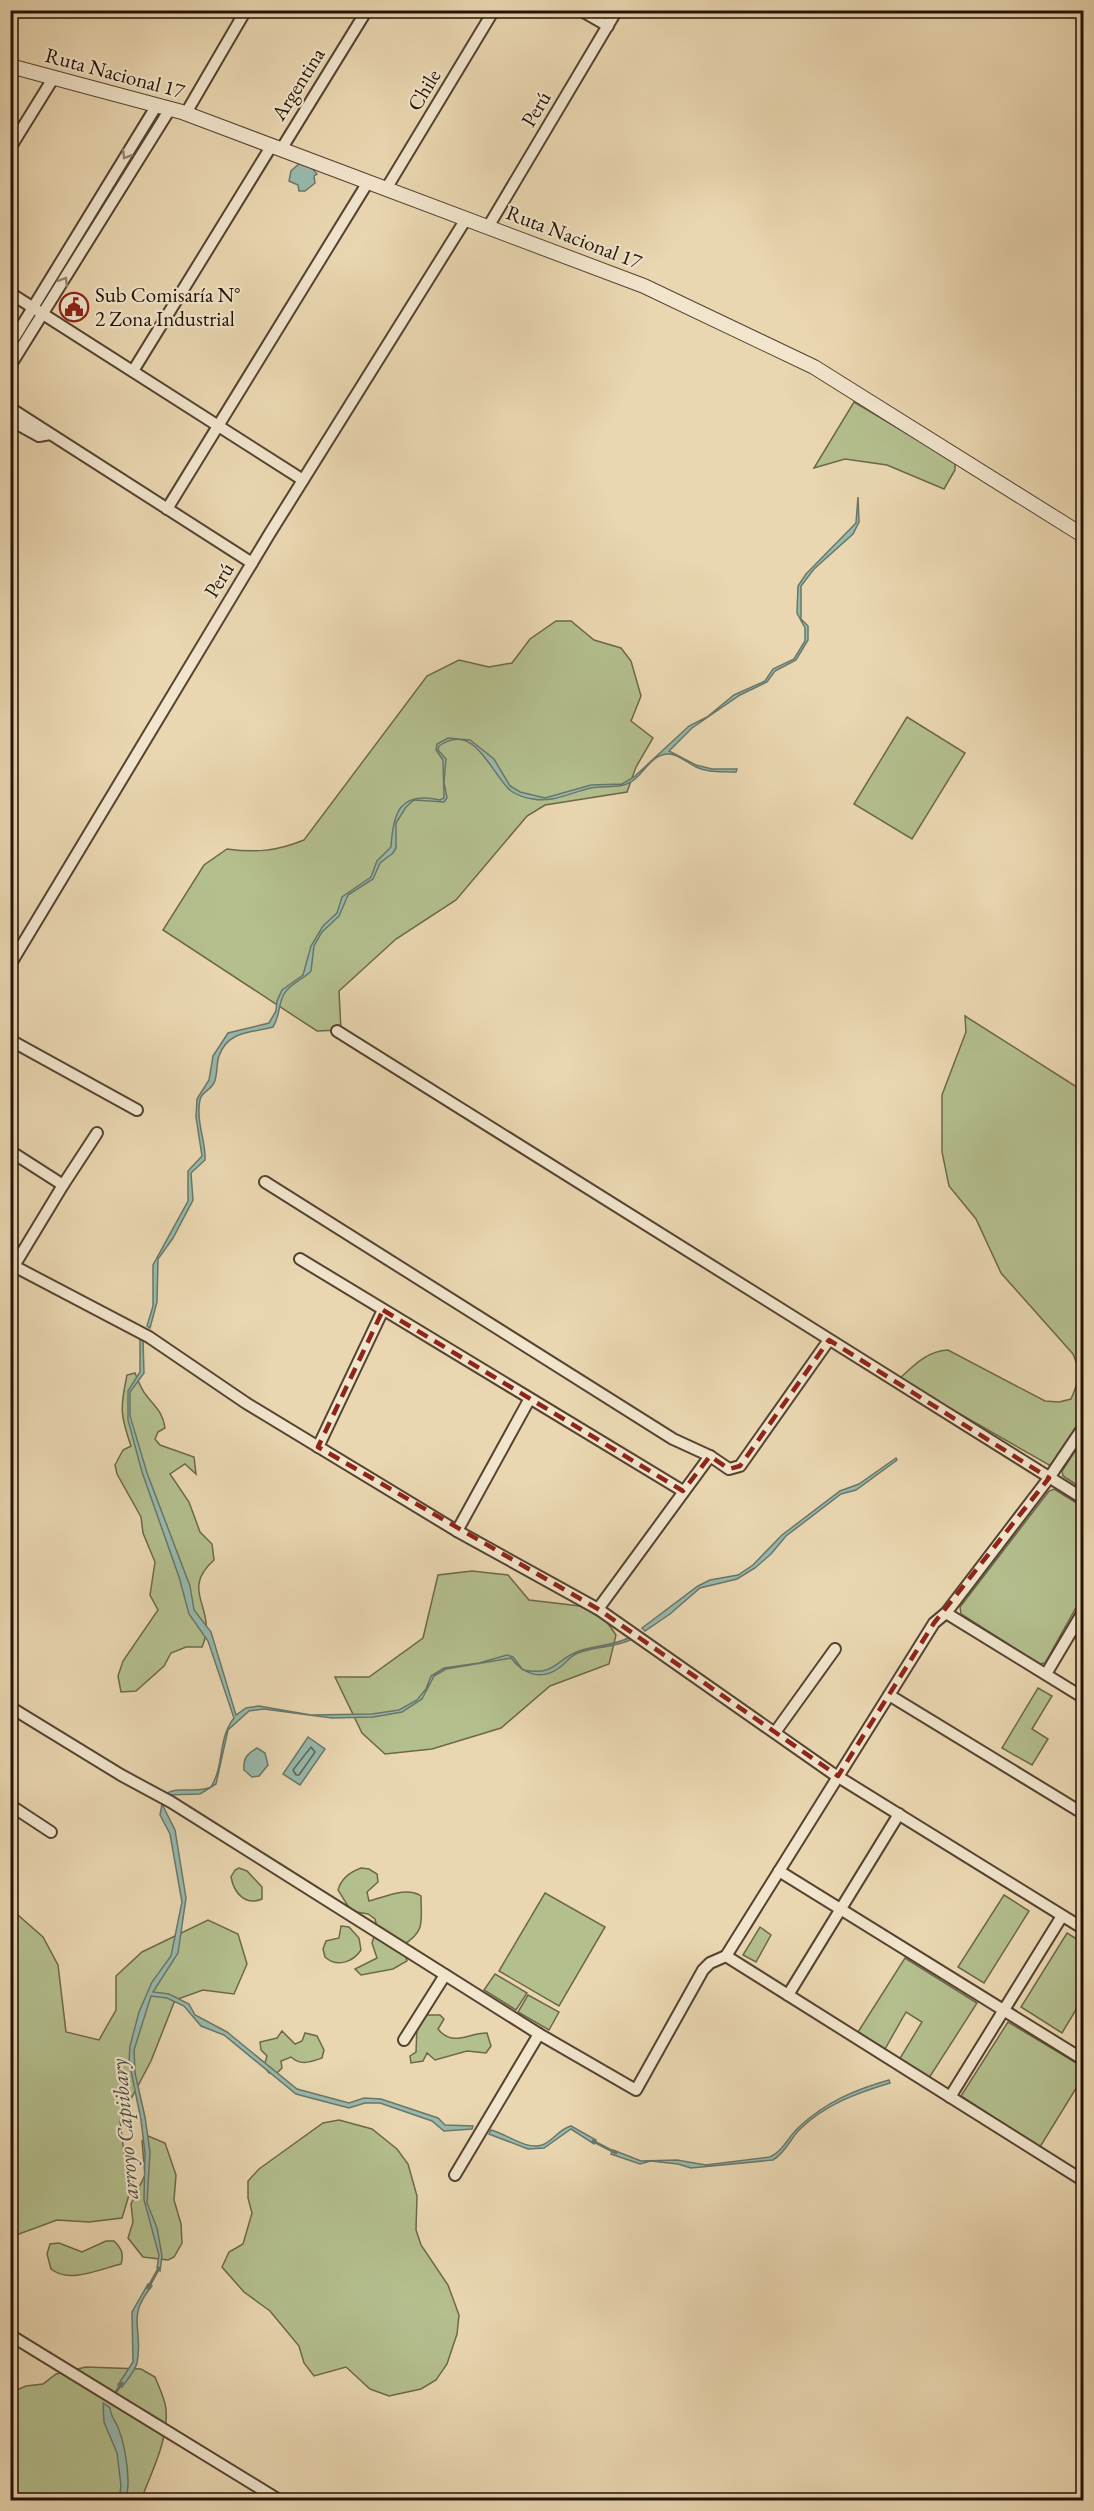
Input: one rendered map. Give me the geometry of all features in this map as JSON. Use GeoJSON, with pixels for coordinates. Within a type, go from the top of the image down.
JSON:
{"type":"FeatureCollection","features":[{"type":"Feature","properties":{"kind":"street"},"geometry":{"type":"LineString","coordinates":[[186,113],[246,10]]}},
{"type":"Feature","properties":{"kind":"street","name":"Argentina"},"geometry":{"type":"LineString","coordinates":[[132,371],[367,10]]}},
{"type":"Feature","properties":{"kind":"street","name":"Chile"},"geometry":{"type":"LineString","coordinates":[[386,189],[494,10]]}},
{"type":"Feature","properties":{"kind":"street"},"geometry":{"type":"LineString","coordinates":[[580,10],[608,26]]}},
{"type":"Feature","properties":{"kind":"street","name":"Perú"},"geometry":{"type":"LineString","coordinates":[[488,227],[617,10]]}},
{"type":"Feature","properties":{"kind":"street","name":"Ruta Nacional 17"},"geometry":{"type":"LineString","coordinates":[[10,66],[186,113],[644,286],[814,367],[1083,536]]}},
{"type":"Feature","properties":{"kind":"street"},"geometry":{"type":"LineString","coordinates":[[10,148],[54,77]]}},
{"type":"Feature","properties":{"kind":"street"},"geometry":{"type":"LineString","coordinates":[[10,366],[39,310],[164,107]]}},
{"type":"Feature","properties":{"kind":"street"},"geometry":{"type":"LineString","coordinates":[[10,122],[23,125]]}},
{"type":"Feature","properties":{"kind":"street"},"geometry":{"type":"LineString","coordinates":[[167,509],[220,427],[368,182]]}},
{"type":"Feature","properties":{"kind":"street","name":"Perú"},"geometry":{"type":"LineString","coordinates":[[10,965],[252,563],[466,219]]}},
{"type":"Feature","properties":{"kind":"street"},"geometry":{"type":"LineString","coordinates":[[10,293],[303,480]]}},
{"type":"Feature","properties":{"kind":"street"},"geometry":{"type":"LineString","coordinates":[[10,345],[39,310]]}},
{"type":"Feature","properties":{"kind":"street"},"geometry":{"type":"LineString","coordinates":[[10,408],[252,563]]}},
{"type":"Feature","properties":{"kind":"street"},"geometry":{"type":"LineString","coordinates":[[10,420],[39,436],[51,434]]}},
{"type":"Feature","properties":{"kind":"street"},"geometry":{"type":"LineString","coordinates":[[337,1031],[1083,1498]]}},
{"type":"Feature","properties":{"kind":"street"},"geometry":{"type":"LineString","coordinates":[[10,1040],[137,1110]]}},
{"type":"Feature","properties":{"kind":"street"},"geometry":{"type":"LineString","coordinates":[[97,1133],[12,1265],[149,1337],[246,1403],[457,1531],[598,1609],[838,1776],[1083,1929]]}},
{"type":"Feature","properties":{"kind":"street"},"geometry":{"type":"LineString","coordinates":[[10,1151],[63,1185]]}},
{"type":"Feature","properties":{"kind":"street"},"geometry":{"type":"LineString","coordinates":[[265,1182],[673,1438],[710,1456],[729,1469],[740,1466],[829,1340]]}},
{"type":"Feature","properties":{"kind":"street"},"geometry":{"type":"LineString","coordinates":[[300,1259],[529,1400],[683,1491]]}},
{"type":"Feature","properties":{"kind":"street"},"geometry":{"type":"LineString","coordinates":[[318,1446],[383,1310]]}},
{"type":"Feature","properties":{"kind":"street"},"geometry":{"type":"LineString","coordinates":[[457,1531],[529,1400]]}},
{"type":"Feature","properties":{"kind":"street"},"geometry":{"type":"LineString","coordinates":[[10,1707],[121,1775],[171,1802],[539,2034],[636,2090],[703,1970],[710,1963],[726,1956],[934,1623],[946,1613],[1049,1478],[1083,1426]]}},
{"type":"Feature","properties":{"kind":"street"},"geometry":{"type":"LineString","coordinates":[[598,1609],[710,1456]]}},
{"type":"Feature","properties":{"kind":"street"},"geometry":{"type":"LineString","coordinates":[[1046,1674],[1083,1610]]}},
{"type":"Feature","properties":{"kind":"street"},"geometry":{"type":"LineString","coordinates":[[946,1613],[1083,1698]]}},
{"type":"Feature","properties":{"kind":"street"},"geometry":{"type":"LineString","coordinates":[[776,1731],[834,1649]]}},
{"type":"Feature","properties":{"kind":"street"},"geometry":{"type":"LineString","coordinates":[[889,1695],[1083,1814]]}},
{"type":"Feature","properties":{"kind":"street"},"geometry":{"type":"LineString","coordinates":[[10,1805],[51,1832]]}},
{"type":"Feature","properties":{"kind":"street"},"geometry":{"type":"LineString","coordinates":[[788,1995],[899,1814]]}},
{"type":"Feature","properties":{"kind":"street"},"geometry":{"type":"LineString","coordinates":[[779,1871],[1083,2060]]}},
{"type":"Feature","properties":{"kind":"street"},"geometry":{"type":"LineString","coordinates":[[950,2097],[1062,1916]]}},
{"type":"Feature","properties":{"kind":"street"},"geometry":{"type":"LineString","coordinates":[[726,1956],[1083,2181]]}},
{"type":"Feature","properties":{"kind":"street"},"geometry":{"type":"LineString","coordinates":[[404,2040],[445,1975]]}},
{"type":"Feature","properties":{"kind":"street"},"geometry":{"type":"LineString","coordinates":[[455,2175],[539,2034]]}},
{"type":"Feature","properties":{"kind":"street"},"geometry":{"type":"LineString","coordinates":[[10,2335],[279,2500]]}},
{"type":"Feature","properties":{"kind":"highlighted area"},"geometry":{"type":"Polygon","coordinates":[[[383,1310],[683,1491],[710,1456],[729,1469],[740,1466],[829,1340],[1049,1478],[934,1623],[838,1776],[598,1609],[318,1447],[383,1310]]]}},
{"type":"Feature","properties":{"kind":"green space"},"geometry":{"type":"Polygon","coordinates":[[[854,402],[955,462],[955,470],[944,489],[887,465],[845,459],[814,468],[854,402]]]}},
{"type":"Feature","properties":{"kind":"green space"},"geometry":{"type":"Polygon","coordinates":[[[556,621],[571,621],[594,640],[621,648],[631,661],[641,696],[631,721],[653,738],[636,767],[627,792],[545,805],[527,816],[456,900],[396,939],[339,991],[341,1030],[317,1031],[163,930],[204,865],[227,849],[266,850],[285,847],[304,840],[427,676],[459,660],[489,667],[512,663],[530,639],[556,621]]]}},
{"type":"Feature","properties":{"kind":"green space"},"geometry":{"type":"Polygon","coordinates":[[[907,717],[965,753],[912,839],[854,804],[907,717]]]}},
{"type":"Feature","properties":{"kind":"green space"},"geometry":{"type":"Polygon","coordinates":[[[965,1016],[1083,1091],[1083,1419],[1055,1462],[1049,1465],[899,1379],[927,1356],[948,1350],[1045,1401],[1059,1402],[1071,1399],[1077,1382],[1078,1371],[1073,1354],[1001,1273],[976,1219],[949,1186],[942,1152],[942,1095],[966,1032],[965,1016]]]}},
{"type":"Feature","properties":{"kind":"green space"},"geometry":{"type":"Polygon","coordinates":[[[135,1373],[164,1422],[165,1428],[158,1432],[155,1439],[160,1445],[194,1457],[196,1474],[185,1464],[170,1474],[189,1502],[200,1532],[212,1544],[214,1560],[204,1571],[199,1582],[206,1621],[206,1633],[202,1647],[186,1647],[171,1653],[164,1666],[136,1691],[121,1692],[118,1676],[123,1661],[158,1610],[150,1595],[155,1562],[143,1533],[141,1517],[117,1474],[115,1465],[123,1450],[131,1446],[123,1418],[122,1404],[127,1375],[135,1373]]]}},
{"type":"Feature","properties":{"kind":"green space"},"geometry":{"type":"Polygon","coordinates":[[[1083,1439],[1083,1489],[1063,1476],[1062,1471],[1083,1439]]]}},
{"type":"Feature","properties":{"kind":"green space"},"geometry":{"type":"Polygon","coordinates":[[[1054,1489],[1083,1507],[1083,1595],[1045,1663],[1040,1664],[961,1614],[960,1607],[1049,1491],[1054,1489]]]}},
{"type":"Feature","properties":{"kind":"green space"},"geometry":{"type":"Polygon","coordinates":[[[472,1571],[508,1575],[529,1600],[597,1608],[616,1635],[609,1664],[550,1686],[501,1728],[432,1749],[385,1754],[362,1733],[335,1677],[369,1677],[423,1638],[438,1575],[472,1571]]]}},
{"type":"Feature","properties":{"kind":"green space"},"geometry":{"type":"Polygon","coordinates":[[[1038,1688],[1052,1696],[1032,1729],[1048,1739],[1032,1765],[1002,1748],[1038,1688]]]}},
{"type":"Feature","properties":{"kind":"green space"},"geometry":{"type":"Polygon","coordinates":[[[239,1868],[247,1871],[262,1887],[262,1899],[250,1901],[238,1893],[231,1877],[239,1868]]]}},
{"type":"Feature","properties":{"kind":"green space"},"geometry":{"type":"Polygon","coordinates":[[[361,1868],[369,1869],[377,1874],[378,1882],[367,1892],[369,1901],[403,1892],[421,1896],[421,1925],[416,1935],[403,1945],[407,1961],[393,1969],[361,1975],[355,1969],[377,1958],[372,1943],[377,1927],[375,1919],[368,1914],[351,1911],[338,1890],[341,1882],[347,1876],[361,1868]]]}},
{"type":"Feature","properties":{"kind":"green space"},"geometry":{"type":"Polygon","coordinates":[[[545,1893],[605,1927],[559,2006],[499,1971],[545,1893]]]}},
{"type":"Feature","properties":{"kind":"green space"},"geometry":{"type":"Polygon","coordinates":[[[1004,1895],[1029,1911],[984,1983],[958,1967],[1004,1895]]]}},
{"type":"Feature","properties":{"kind":"green space"},"geometry":{"type":"Polygon","coordinates":[[[10,1908],[43,1937],[58,1965],[66,2032],[99,2040],[116,2010],[116,1976],[142,1952],[208,1920],[238,1934],[247,1964],[234,1994],[203,1990],[175,2000],[151,2061],[120,2120],[124,2153],[133,2182],[122,2218],[89,2222],[57,2220],[11,2237],[10,1908]]]}},
{"type":"Feature","properties":{"kind":"green space"},"geometry":{"type":"Polygon","coordinates":[[[341,1926],[349,1927],[359,1938],[361,1950],[354,1958],[340,1963],[325,1957],[323,1949],[326,1941],[339,1938],[341,1926]]]}},
{"type":"Feature","properties":{"kind":"green space"},"geometry":{"type":"Polygon","coordinates":[[[760,1927],[771,1935],[756,1962],[743,1955],[760,1927]]]}},
{"type":"Feature","properties":{"kind":"green space"},"geometry":{"type":"Polygon","coordinates":[[[1067,1933],[1083,1943],[1083,1998],[1062,2033],[1021,2007],[1067,1933]]]}},
{"type":"Feature","properties":{"kind":"green space"},"geometry":{"type":"Polygon","coordinates":[[[905,1958],[977,2003],[929,2078],[899,2060],[922,2022],[906,2012],[885,2049],[858,2032],[905,1958]]]}},
{"type":"Feature","properties":{"kind":"green space"},"geometry":{"type":"Polygon","coordinates":[[[495,1974],[527,1993],[516,2010],[484,1990],[495,1974]]]}},
{"type":"Feature","properties":{"kind":"green space"},"geometry":{"type":"Polygon","coordinates":[[[528,1995],[559,2012],[549,2030],[518,2012],[528,1995]]]}},
{"type":"Feature","properties":{"kind":"green space"},"geometry":{"type":"Polygon","coordinates":[[[425,2015],[440,2015],[444,2019],[438,2029],[450,2038],[487,2033],[491,2046],[486,2053],[467,2051],[435,2060],[427,2053],[423,2061],[411,2063],[410,2056],[416,2052],[417,2027],[425,2015]]]}},
{"type":"Feature","properties":{"kind":"green space"},"geometry":{"type":"Polygon","coordinates":[[[1008,2022],[1083,2067],[1083,2077],[1040,2147],[961,2096],[1008,2022]]]}},
{"type":"Feature","properties":{"kind":"green space"},"geometry":{"type":"Polygon","coordinates":[[[282,2031],[295,2044],[302,2041],[305,2033],[317,2036],[324,2050],[322,2058],[302,2062],[291,2057],[281,2061],[282,2068],[277,2073],[269,2073],[264,2066],[267,2056],[261,2050],[260,2042],[277,2038],[282,2031]]]}},
{"type":"Feature","properties":{"kind":"green space"},"geometry":{"type":"Polygon","coordinates":[[[339,2120],[372,2129],[397,2149],[408,2164],[417,2196],[416,2230],[421,2245],[448,2285],[459,2315],[457,2334],[447,2364],[436,2380],[421,2389],[389,2396],[370,2389],[346,2367],[314,2376],[304,2363],[299,2346],[270,2311],[244,2292],[222,2267],[229,2252],[243,2244],[252,2213],[248,2198],[248,2181],[259,2169],[323,2123],[339,2120]]]}},
{"type":"Feature","properties":{"kind":"green space"},"geometry":{"type":"Polygon","coordinates":[[[148,2136],[165,2143],[176,2175],[174,2200],[181,2224],[182,2243],[174,2257],[168,2260],[143,2257],[128,2238],[133,2222],[131,2204],[145,2175],[142,2141],[148,2136]]]}},
{"type":"Feature","properties":{"kind":"green space"},"geometry":{"type":"Polygon","coordinates":[[[106,2241],[114,2241],[119,2247],[122,2252],[121,2264],[76,2275],[58,2273],[51,2269],[47,2254],[50,2244],[59,2243],[82,2252],[106,2241]]]}},
{"type":"Feature","properties":{"kind":"green space"},"geometry":{"type":"Polygon","coordinates":[[[86,2367],[141,2369],[155,2377],[160,2389],[166,2409],[165,2432],[141,2500],[20,2500],[11,2481],[10,2393],[26,2386],[43,2384],[56,2374],[86,2367]]]}},
{"type":"Feature","properties":{"kind":"water"},"geometry":{"type":"Polygon","coordinates":[[[300,163],[309,165],[317,174],[314,176],[315,183],[305,191],[299,191],[298,185],[289,181],[291,171],[300,163]]]}},
{"type":"Feature","properties":{"kind":"water"},"geometry":{"type":"Polygon","coordinates":[[[858,497],[859,522],[853,534],[814,569],[801,586],[801,619],[808,626],[808,640],[796,660],[775,671],[767,682],[740,695],[692,728],[669,751],[696,765],[712,769],[737,769],[736,772],[705,770],[667,754],[657,757],[635,779],[625,785],[591,788],[540,800],[511,791],[473,745],[463,740],[452,740],[439,746],[438,750],[446,759],[444,782],[447,798],[444,802],[414,800],[406,807],[396,823],[396,848],[393,853],[380,863],[373,879],[348,895],[339,916],[322,932],[314,946],[311,971],[287,990],[282,998],[273,1027],[242,1034],[228,1041],[223,1048],[218,1059],[214,1083],[202,1095],[199,1103],[205,1160],[191,1173],[193,1200],[173,1238],[158,1259],[157,1302],[150,1328],[147,1326],[153,1306],[153,1265],[188,1201],[188,1171],[202,1156],[196,1117],[197,1099],[209,1080],[213,1056],[228,1033],[269,1023],[276,1011],[282,990],[303,975],[311,946],[323,926],[337,913],[342,897],[371,877],[377,861],[391,847],[394,824],[401,807],[407,802],[416,799],[440,800],[444,798],[443,760],[436,750],[437,744],[448,738],[470,740],[494,759],[510,786],[520,792],[545,798],[591,785],[622,784],[634,777],[689,726],[707,717],[734,695],[765,681],[773,669],[794,659],[805,641],[805,628],[797,613],[798,586],[806,574],[856,523],[858,497]]]}},
{"type":"Feature","properties":{"kind":"water"},"geometry":{"type":"Polygon","coordinates":[[[140,1339],[143,1340],[144,1373],[130,1392],[130,1416],[147,1473],[190,1586],[194,1610],[211,1632],[236,1715],[246,1708],[259,1706],[311,1715],[372,1714],[399,1710],[417,1700],[426,1689],[431,1676],[444,1668],[479,1663],[507,1655],[513,1657],[522,1669],[511,1658],[446,1669],[434,1676],[422,1699],[402,1712],[373,1717],[332,1718],[264,1709],[249,1711],[228,1730],[216,1784],[200,1794],[165,1795],[175,1791],[211,1787],[218,1770],[225,1735],[234,1718],[208,1641],[189,1614],[179,1577],[142,1472],[128,1420],[128,1391],[140,1372],[140,1339]]]}},
{"type":"Feature","properties":{"kind":"water"},"geometry":{"type":"Polygon","coordinates":[[[896,1458],[897,1460],[856,1490],[841,1494],[786,1536],[755,1568],[737,1579],[700,1588],[670,1614],[645,1631],[642,1628],[698,1586],[710,1580],[738,1575],[753,1565],[782,1535],[840,1491],[859,1484],[896,1458]]]}},
{"type":"Feature","properties":{"kind":"water"},"geometry":{"type":"Polygon","coordinates":[[[630,1637],[632,1639],[578,1653],[559,1668],[546,1674],[533,1674],[524,1670],[543,1671],[579,1651],[630,1637]]]}},
{"type":"Feature","properties":{"kind":"water"},"geometry":{"type":"Polygon","coordinates":[[[308,1737],[325,1749],[300,1785],[283,1774],[308,1737]]]}},
{"type":"Feature","properties":{"kind":"water"},"geometry":{"type":"Polygon","coordinates":[[[257,1748],[265,1753],[268,1765],[259,1776],[252,1777],[244,1770],[244,1762],[248,1754],[257,1748]]]}},
{"type":"Feature","properties":{"kind":"water"},"geometry":{"type":"Polygon","coordinates":[[[162,1804],[175,1830],[186,1898],[178,1953],[153,1992],[169,1994],[189,2004],[195,2015],[227,2032],[297,2089],[349,2103],[364,2098],[381,2099],[438,2118],[445,2125],[473,2126],[472,2129],[444,2131],[432,2121],[380,2103],[365,2103],[349,2108],[296,2094],[224,2035],[201,2026],[184,2006],[167,1998],[151,1996],[134,2050],[135,2073],[150,2152],[147,2203],[157,2228],[162,2256],[160,2271],[157,2268],[159,2255],[144,2200],[145,2153],[129,2061],[130,2046],[139,2012],[152,1982],[171,1956],[182,1902],[170,1834],[160,1815],[162,1804]]]}},
{"type":"Feature","properties":{"kind":"water"},"geometry":{"type":"Polygon","coordinates":[[[889,2080],[890,2083],[854,2095],[820,2113],[800,2129],[773,2160],[691,2168],[651,2161],[640,2164],[611,2154],[613,2150],[641,2161],[677,2160],[706,2165],[770,2157],[779,2151],[809,2118],[830,2104],[864,2088],[889,2080]]]}},
{"type":"Feature","properties":{"kind":"water"},"geometry":{"type":"Polygon","coordinates":[[[571,2126],[596,2140],[594,2144],[571,2129],[544,2148],[528,2149],[489,2134],[491,2130],[523,2144],[536,2146],[546,2143],[571,2126]]]}},
{"type":"Feature","properties":{"kind":"water"},"geometry":{"type":"Polygon","coordinates":[[[148,2284],[152,2286],[144,2297],[137,2315],[139,2351],[137,2363],[122,2387],[118,2385],[133,2362],[132,2312],[148,2284]]]}},
{"type":"Feature","properties":{"kind":"water"},"geometry":{"type":"Polygon","coordinates":[[[103,2403],[110,2408],[123,2446],[128,2475],[125,2500],[119,2500],[121,2486],[117,2453],[104,2422],[103,2403]]]}},
{"type":"Feature","properties":{"kind":"waterway"},"geometry":{"type":"LineString","coordinates":[[593,2141],[616,2153]]}},
{"type":"Feature","properties":{"kind":"waterway","name":"arroyo Capiibary"},"geometry":{"type":"LineString","coordinates":[[148,2288],[159,2268]]}},
{"type":"Feature","properties":{"kind":"waterway","name":"arroyo Capiibary"},"geometry":{"type":"LineString","coordinates":[[114,2395],[122,2383]]}},
{"type":"Feature","properties":{"kind":"place","name":"Sub Comisaría N° 2 Zona Industrial"},"geometry":{"type":"Point","coordinates":[74,307]}}]}
